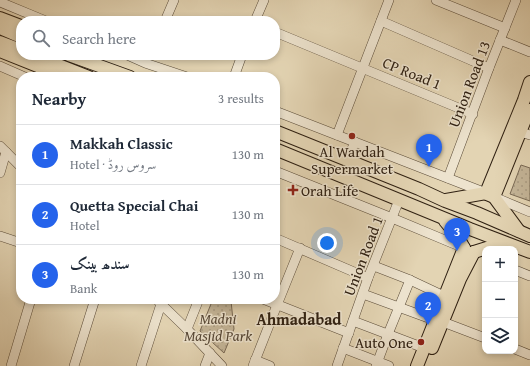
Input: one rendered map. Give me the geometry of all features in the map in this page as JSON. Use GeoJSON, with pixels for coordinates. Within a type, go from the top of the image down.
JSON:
{"type":"FeatureCollection","features":[{"type":"Feature","properties":{"kind":"main road"},"geometry":{"type":"LineString","coordinates":[[0,18],[16,24]]}},
{"type":"Feature","properties":{"kind":"main road"},"geometry":{"type":"LineString","coordinates":[[0,28],[16,35]]}},
{"type":"Feature","properties":{"kind":"main road"},"geometry":{"type":"LineString","coordinates":[[0,42],[16,48]]}},
{"type":"Feature","properties":{"kind":"main road"},"geometry":{"type":"LineString","coordinates":[[0,52],[16,58]]}},
{"type":"Feature","properties":{"kind":"main road"},"geometry":{"type":"LineString","coordinates":[[21,60],[52,72]]}},
{"type":"Feature","properties":{"kind":"main road"},"geometry":{"type":"LineString","coordinates":[[46,60],[77,72]]}},
{"type":"Feature","properties":{"kind":"main road"},"geometry":{"type":"LineString","coordinates":[[83,60],[116,72]]}},
{"type":"Feature","properties":{"kind":"main road"},"geometry":{"type":"LineString","coordinates":[[102,60],[127,72]]}},
{"type":"Feature","properties":{"kind":"main road"},"geometry":{"type":"LineString","coordinates":[[490,195],[530,82]]}},
{"type":"Feature","properties":{"kind":"main road"},"geometry":{"type":"LineString","coordinates":[[490,195],[509,159],[525,134],[530,107]]}},
{"type":"Feature","properties":{"kind":"main road"},"geometry":{"type":"LineString","coordinates":[[280,133],[530,236]]}},
{"type":"Feature","properties":{"kind":"main road"},"geometry":{"type":"LineString","coordinates":[[280,151],[530,252]]}},
{"type":"Feature","properties":{"kind":"main road"},"geometry":{"type":"LineString","coordinates":[[445,201],[490,195]]}},
{"type":"Feature","properties":{"kind":"main road"},"geometry":{"type":"LineString","coordinates":[[490,195],[519,231]]}},
{"type":"Feature","properties":{"kind":"main road"},"geometry":{"type":"LineString","coordinates":[[443,218],[474,252]]}},
{"type":"Feature","properties":{"kind":"main road"},"geometry":{"type":"LineString","coordinates":[[416,366],[439,321],[444,296],[474,252],[490,247],[510,245]]}},
{"type":"Feature","properties":{"kind":"main road"},"geometry":{"type":"LineString","coordinates":[[425,366],[439,321],[456,278]]}},
{"type":"Feature","properties":{"kind":"street"},"geometry":{"type":"LineString","coordinates":[[167,16],[174,0]]}},
{"type":"Feature","properties":{"kind":"street"},"geometry":{"type":"LineString","coordinates":[[257,16],[264,0]]}},
{"type":"Feature","properties":{"kind":"street"},"geometry":{"type":"LineString","coordinates":[[337,135],[389,0]]}},
{"type":"Feature","properties":{"kind":"street"},"geometry":{"type":"LineString","coordinates":[[436,0],[505,28]]}},
{"type":"Feature","properties":{"kind":"street","name":"Union Road 13"},"geometry":{"type":"LineString","coordinates":[[448,178],[516,0]]}},
{"type":"Feature","properties":{"kind":"street"},"geometry":{"type":"LineString","coordinates":[[0,2],[34,16]]}},
{"type":"Feature","properties":{"kind":"street"},"geometry":{"type":"LineString","coordinates":[[381,21],[489,68]]}},
{"type":"Feature","properties":{"kind":"street","name":"CP Road 1"},"geometry":{"type":"LineString","coordinates":[[280,34],[473,114]]}},
{"type":"Feature","properties":{"kind":"street"},"geometry":{"type":"LineString","coordinates":[[500,40],[530,52]]}},
{"type":"Feature","properties":{"kind":"street"},"geometry":{"type":"LineString","coordinates":[[149,60],[176,72]]}},
{"type":"Feature","properties":{"kind":"street"},"geometry":{"type":"LineString","coordinates":[[236,72],[240,60]]}},
{"type":"Feature","properties":{"kind":"street"},"geometry":{"type":"LineString","coordinates":[[0,66],[16,73]]}},
{"type":"Feature","properties":{"kind":"street"},"geometry":{"type":"LineString","coordinates":[[280,113],[448,178],[530,212]]}},
{"type":"Feature","properties":{"kind":"street"},"geometry":{"type":"LineString","coordinates":[[347,160],[355,142]]}},
{"type":"Feature","properties":{"kind":"street"},"geometry":{"type":"LineString","coordinates":[[3,149],[16,162]]}},
{"type":"Feature","properties":{"kind":"street"},"geometry":{"type":"LineString","coordinates":[[0,173],[3,149]]}},
{"type":"Feature","properties":{"kind":"street"},"geometry":{"type":"LineString","coordinates":[[280,173],[474,252]]}},
{"type":"Feature","properties":{"kind":"street","name":"Union Road 1"},"geometry":{"type":"LineString","coordinates":[[337,366],[368,278],[399,200]]}},
{"type":"Feature","properties":{"kind":"street"},"geometry":{"type":"LineString","coordinates":[[0,236],[16,241]]}},
{"type":"Feature","properties":{"kind":"street"},"geometry":{"type":"LineString","coordinates":[[280,240],[368,278]]}},
{"type":"Feature","properties":{"kind":"street"},"geometry":{"type":"LineString","coordinates":[[280,296],[300,248]]}},
{"type":"Feature","properties":{"kind":"street"},"geometry":{"type":"LineString","coordinates":[[374,266],[410,280],[444,296]]}},
{"type":"Feature","properties":{"kind":"street"},"geometry":{"type":"LineString","coordinates":[[518,271],[530,276]]}},
{"type":"Feature","properties":{"kind":"street"},"geometry":{"type":"LineString","coordinates":[[377,364],[410,280]]}},
{"type":"Feature","properties":{"kind":"street"},"geometry":{"type":"LineString","coordinates":[[363,294],[482,337]]}},
{"type":"Feature","properties":{"kind":"street"},"geometry":{"type":"LineString","coordinates":[[11,366],[30,304]]}},
{"type":"Feature","properties":{"kind":"street"},"geometry":{"type":"LineString","coordinates":[[74,366],[93,304]]}},
{"type":"Feature","properties":{"kind":"street"},"geometry":{"type":"LineString","coordinates":[[141,366],[157,304]]}},
{"type":"Feature","properties":{"kind":"street"},"geometry":{"type":"LineString","coordinates":[[160,304],[187,329],[222,366]]}},
{"type":"Feature","properties":{"kind":"street"},"geometry":{"type":"LineString","coordinates":[[187,329],[197,304]]}},
{"type":"Feature","properties":{"kind":"street"},"geometry":{"type":"LineString","coordinates":[[270,366],[254,363],[276,305],[349,333]]}},
{"type":"Feature","properties":{"kind":"street"},"geometry":{"type":"LineString","coordinates":[[353,321],[424,348]]}},
{"type":"Feature","properties":{"kind":"street"},"geometry":{"type":"LineString","coordinates":[[343,348],[377,364],[389,366]]}},
{"type":"Feature","properties":{"kind":"street"},"geometry":{"type":"LineString","coordinates":[[518,350],[530,355]]}},
{"type":"Feature","properties":{"kind":"street"},"geometry":{"type":"LineString","coordinates":[[205,366],[210,353]]}},
{"type":"Feature","properties":{"kind":"green space"},"geometry":{"type":"Polygon","coordinates":[[[521,165],[530,168],[530,201],[510,194],[521,165]]]}},
{"type":"Feature","properties":{"kind":"green space","name":"Madni Masjid Park"},"geometry":{"type":"Polygon","coordinates":[[[211,304],[231,304],[234,329],[224,353],[200,331],[211,304]]]}},
{"type":"Feature","properties":{"kind":"place","name":"Al Wardah Supermarket"},"geometry":{"type":"Point","coordinates":[352,136]}},
{"type":"Feature","properties":{"kind":"place","name":"Makkah Classic"},"geometry":{"type":"Point","coordinates":[429,167]}},
{"type":"Feature","properties":{"kind":"place","name":"Orah Life"},"geometry":{"type":"Point","coordinates":[293,190]}},
{"type":"Feature","properties":{"kind":"place","name":"سندھ بینک"},"geometry":{"type":"Point","coordinates":[457,251]}},
{"type":"Feature","properties":{"kind":"place","name":"Quetta Special Chai"},"geometry":{"type":"Point","coordinates":[428,325]}},
{"type":"Feature","properties":{"kind":"place","name":"Auto One"},"geometry":{"type":"Point","coordinates":[421,342]}},
{"type":"Feature","properties":{"kind":"district","name":"Ahmadabad"},"geometry":{"type":"Point","coordinates":[299,319]}}]}
